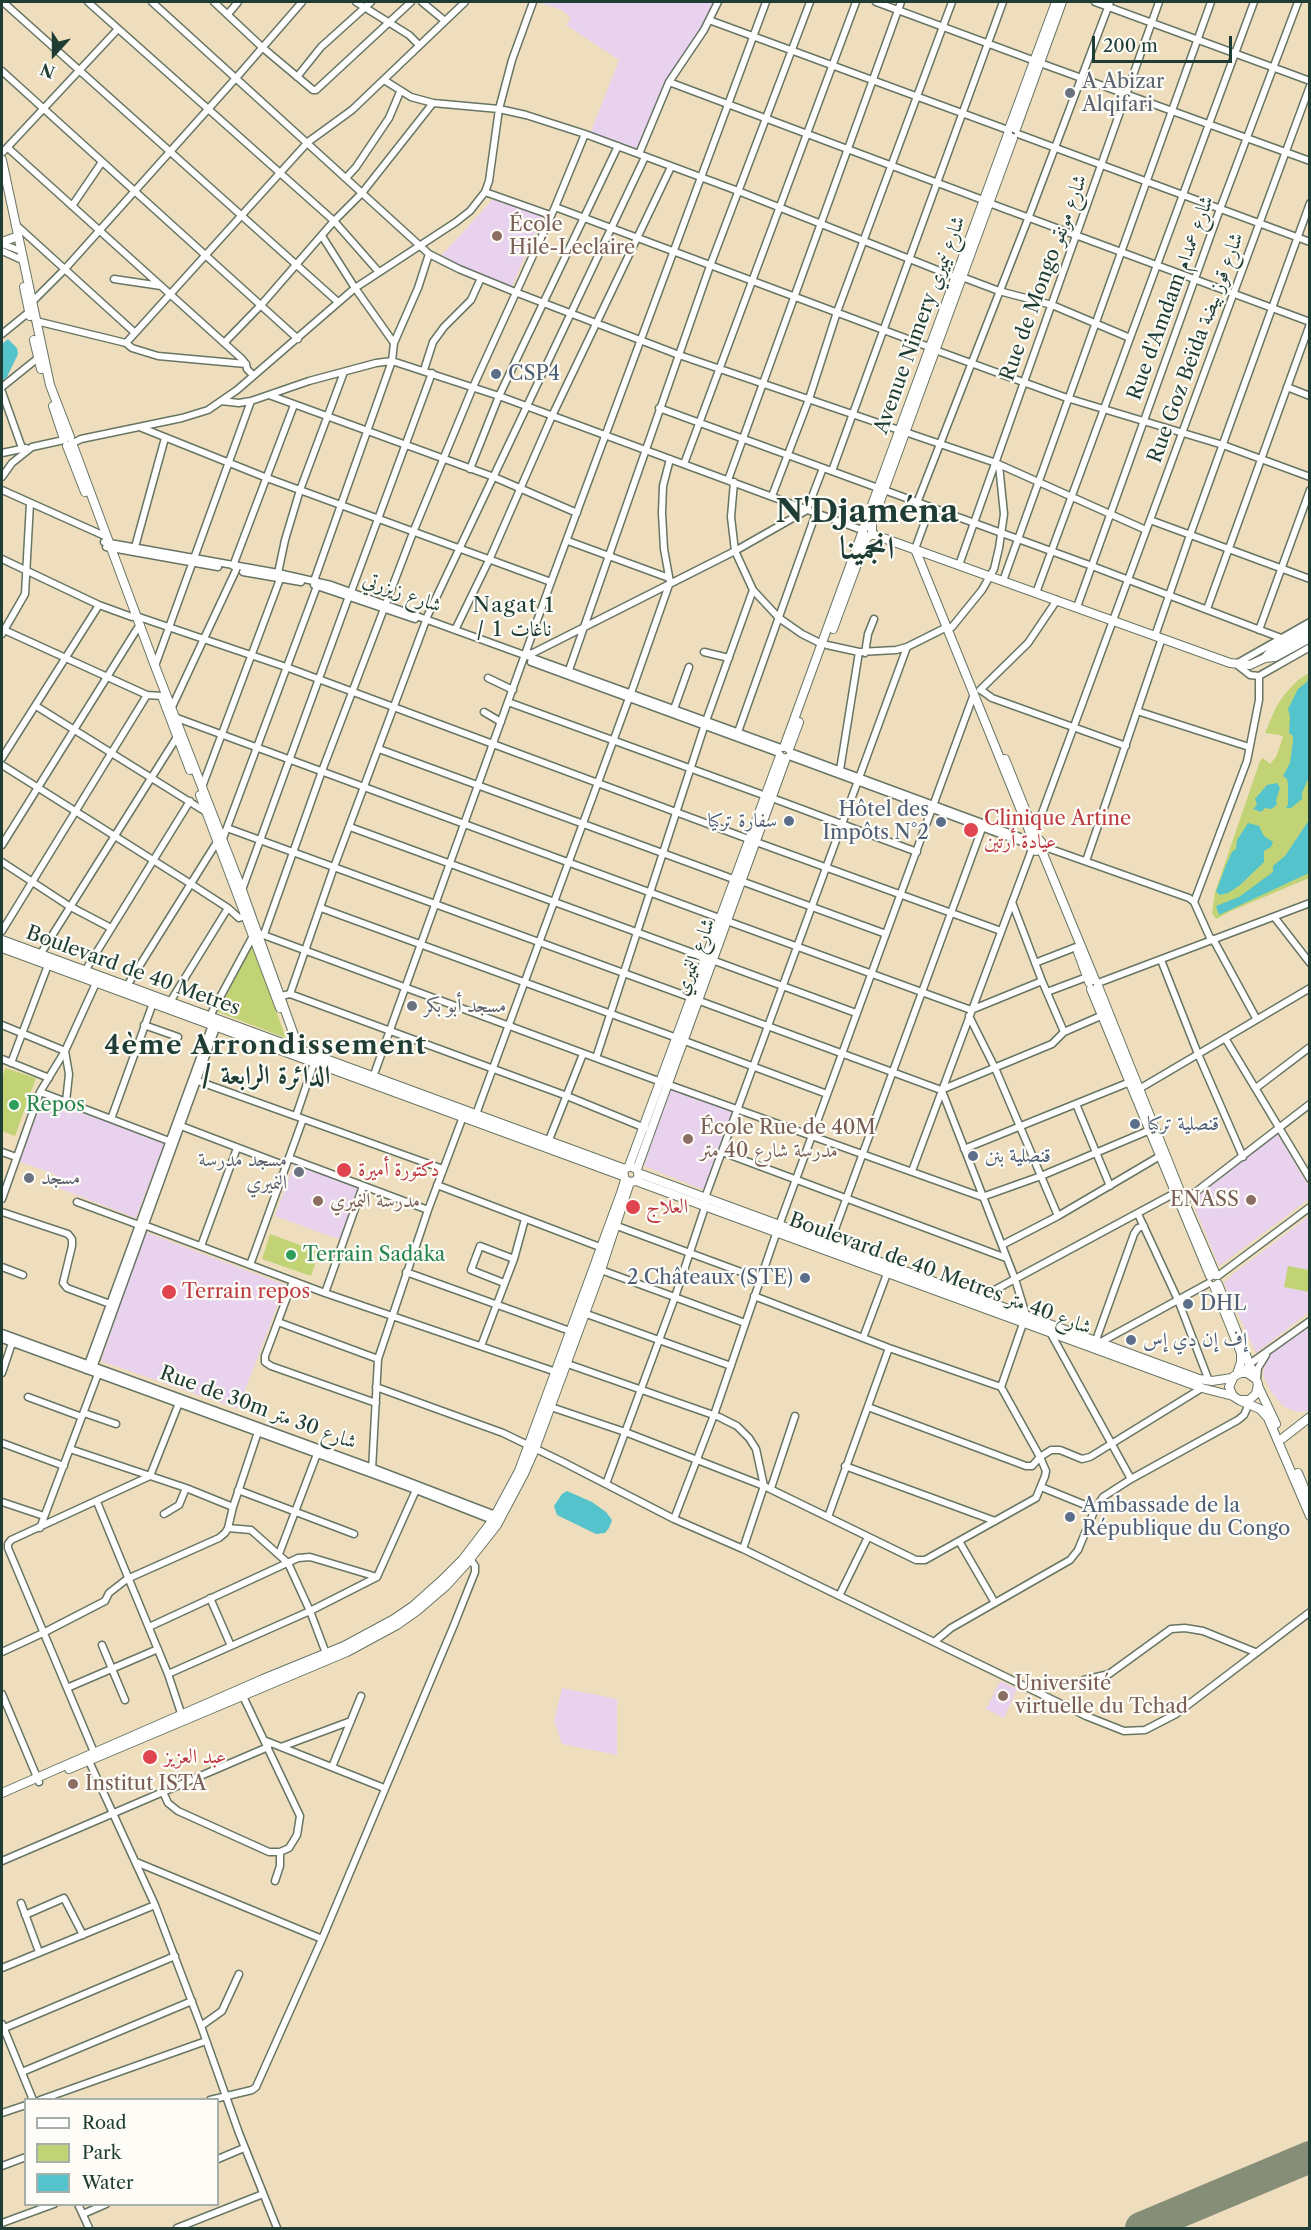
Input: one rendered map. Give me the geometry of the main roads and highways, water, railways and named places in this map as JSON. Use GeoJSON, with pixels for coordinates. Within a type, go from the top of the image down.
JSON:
{"type":"FeatureCollection","features":[{"type":"Feature","properties":{"kind":"main road","name":"Avenue Nimery شارع نيميري"},"geometry":{"type":"LineString","coordinates":[[1038,62],[1056,2]]}},
{"type":"Feature","properties":{"kind":"main road","name":"Avenue Nimery شارع نيميري"},"geometry":{"type":"LineString","coordinates":[[785,752],[986,202],[1062,2]]}},
{"type":"Feature","properties":{"kind":"main road"},"geometry":{"type":"LineString","coordinates":[[2,160],[38,358],[134,616],[177,718],[245,916],[258,934],[296,1052]]}},
{"type":"Feature","properties":{"kind":"main road"},"geometry":{"type":"LineString","coordinates":[[2,180],[14,238],[33,302],[50,385],[68,441]]}},
{"type":"Feature","properties":{"kind":"main road"},"geometry":{"type":"LineString","coordinates":[[2,243],[14,238]]}},
{"type":"Feature","properties":{"kind":"main road"},"geometry":{"type":"LineString","coordinates":[[866,531],[1216,659],[1236,664],[1250,665],[1265,658],[1275,657],[1310,638]]}},
{"type":"Feature","properties":{"kind":"main road"},"geometry":{"type":"LineString","coordinates":[[918,550],[978,692],[1035,843],[1076,947],[1093,983],[1103,1015],[1149,1130],[1310,1502]]}},
{"type":"Feature","properties":{"kind":"main road"},"geometry":{"type":"LineString","coordinates":[[134,616],[206,812],[242,890],[281,996],[296,1052]]}},
{"type":"Feature","properties":{"kind":"main road"},"geometry":{"type":"LineString","coordinates":[[1265,658],[1271,651],[1310,629]]}},
{"type":"Feature","properties":{"kind":"main road","name":"شارع النميري"},"geometry":{"type":"LineString","coordinates":[[630,1174],[785,752]]}},
{"type":"Feature","properties":{"kind":"main road"},"geometry":{"type":"LineString","coordinates":[[1035,843],[1139,1089],[1241,1353],[1241,1362],[1229,1387],[1236,1398],[1260,1409],[1269,1418],[1310,1516]]}},
{"type":"Feature","properties":{"kind":"main road","name":"Boulevard de 40 Metres"},"geometry":{"type":"LineString","coordinates":[[2,940],[48,965],[96,983],[170,1002],[214,1022]]}},
{"type":"Feature","properties":{"kind":"main road","name":"Boulevard de 40 Metres"},"geometry":{"type":"LineString","coordinates":[[2,948],[85,971],[153,1004],[214,1022],[630,1174]]}},
{"type":"Feature","properties":{"kind":"main road","name":"Boulevard de 40 Metres"},"geometry":{"type":"LineString","coordinates":[[296,1052],[315,1063],[372,1080]]}},
{"type":"Feature","properties":{"kind":"main road","name":"شارع النميري"},"geometry":{"type":"LineString","coordinates":[[630,1174],[645,1128],[664,1083]]}},
{"type":"Feature","properties":{"kind":"main road"},"geometry":{"type":"LineString","coordinates":[[563,1362],[570,1331],[601,1270],[604,1248],[616,1226],[630,1174]]}},
{"type":"Feature","properties":{"kind":"main road"},"geometry":{"type":"LineString","coordinates":[[2,1796],[241,1692],[328,1657],[413,1606],[469,1556],[497,1518],[532,1447],[630,1174]]}},
{"type":"Feature","properties":{"kind":"main road","name":"Boulevard de 40 Metres شارع 40 متر"},"geometry":{"type":"LineString","coordinates":[[630,1174],[1200,1379],[1209,1381],[1236,1375]]}},
{"type":"Feature","properties":{"kind":"main road","name":"Boulevard de 40 Metres شارع 40 متر"},"geometry":{"type":"LineString","coordinates":[[778,1228],[830,1243],[888,1268]]}},
{"type":"Feature","properties":{"kind":"main road","name":"Boulevard de 40 Metres شارع 40 متر"},"geometry":{"type":"LineString","coordinates":[[1026,1318],[1049,1331],[1098,1344],[1202,1388],[1236,1398]]}},
{"type":"Feature","properties":{"kind":"main road"},"geometry":{"type":"LineString","coordinates":[[1236,1375],[1247,1373],[1257,1382]]}},
{"type":"Feature","properties":{"kind":"main road"},"geometry":{"type":"LineString","coordinates":[[1236,1398],[1244,1401],[1253,1398],[1256,1394],[1257,1382]]}},
{"type":"Feature","properties":{"kind":"main road"},"geometry":{"type":"LineString","coordinates":[[1283,1438],[1310,1418]]}},
{"type":"Feature","properties":{"kind":"water"},"geometry":{"type":"Polygon","coordinates":[[[8,339],[17,348],[18,354],[7,377],[2,381],[2,344],[8,339]]]}},
{"type":"Feature","properties":{"kind":"water"},"geometry":{"type":"Polygon","coordinates":[[[1309,676],[1309,777],[1302,793],[1302,799],[1291,808],[1286,808],[1288,784],[1287,779],[1283,776],[1290,763],[1293,741],[1293,736],[1289,733],[1288,709],[1298,689],[1307,682],[1309,676]]]}},
{"type":"Feature","properties":{"kind":"water"},"geometry":{"type":"Polygon","coordinates":[[[1277,783],[1280,788],[1277,804],[1272,809],[1265,808],[1261,812],[1253,809],[1257,805],[1255,799],[1267,785],[1277,783]]]}},
{"type":"Feature","properties":{"kind":"water"},"geometry":{"type":"Polygon","coordinates":[[[1309,820],[1309,873],[1219,915],[1216,906],[1239,897],[1273,872],[1273,866],[1285,856],[1309,820]]]}},
{"type":"Feature","properties":{"kind":"water"},"geometry":{"type":"Polygon","coordinates":[[[1248,823],[1259,826],[1264,836],[1273,842],[1271,847],[1264,851],[1264,862],[1239,886],[1220,895],[1216,892],[1226,865],[1232,852],[1236,849],[1237,840],[1248,823]]]}},
{"type":"Feature","properties":{"kind":"water"},"geometry":{"type":"Polygon","coordinates":[[[567,1491],[592,1502],[606,1512],[612,1520],[605,1533],[596,1534],[557,1515],[554,1506],[562,1494],[567,1491]]]}},
{"type":"Feature","properties":{"kind":"place","name":"A Abizar Alqifari"},"geometry":{"type":"Point","coordinates":[1070,93]}},
{"type":"Feature","properties":{"kind":"place","name":"École Hilé-Leclaire"},"geometry":{"type":"Point","coordinates":[497,236]}},
{"type":"Feature","properties":{"kind":"place","name":"CSP4"},"geometry":{"type":"Point","coordinates":[496,374]}},
{"type":"Feature","properties":{"kind":"place","name":"سفارة تركيا"},"geometry":{"type":"Point","coordinates":[789,821]}},
{"type":"Feature","properties":{"kind":"place","name":"Hôtel des Impôts N°2"},"geometry":{"type":"Point","coordinates":[941,822]}},
{"type":"Feature","properties":{"kind":"place","name":"Clinique Artine عيادة أرتين"},"geometry":{"type":"Point","coordinates":[971,830]}},
{"type":"Feature","properties":{"kind":"place","name":"مسجد أبو بكر"},"geometry":{"type":"Point","coordinates":[412,1006]}},
{"type":"Feature","properties":{"kind":"place","name":"Repos"},"geometry":{"type":"Point","coordinates":[14,1105]}},
{"type":"Feature","properties":{"kind":"place","name":"قنصلية تركيا"},"geometry":{"type":"Point","coordinates":[1135,1124]}},
{"type":"Feature","properties":{"kind":"place","name":"École Rue de 40M مدرسة شارع 40 متر"},"geometry":{"type":"Point","coordinates":[688,1139]}},
{"type":"Feature","properties":{"kind":"place","name":"قنصلية بنن"},"geometry":{"type":"Point","coordinates":[973,1156]}},
{"type":"Feature","properties":{"kind":"place","name":"دكتورة أميرة"},"geometry":{"type":"Point","coordinates":[344,1170]}},
{"type":"Feature","properties":{"kind":"place","name":"مسجد مدرسة النميري"},"geometry":{"type":"Point","coordinates":[299,1172]}},
{"type":"Feature","properties":{"kind":"place","name":"مسجد"},"geometry":{"type":"Point","coordinates":[29,1178]}},
{"type":"Feature","properties":{"kind":"place","name":"ENASS"},"geometry":{"type":"Point","coordinates":[1251,1200]}},
{"type":"Feature","properties":{"kind":"place","name":"مدرسة النميري"},"geometry":{"type":"Point","coordinates":[318,1201]}},
{"type":"Feature","properties":{"kind":"place","name":"العلاج"},"geometry":{"type":"Point","coordinates":[633,1207]}},
{"type":"Feature","properties":{"kind":"place","name":"Terrain Sadaka"},"geometry":{"type":"Point","coordinates":[291,1255]}},
{"type":"Feature","properties":{"kind":"place","name":"2 Châteaux (STE)"},"geometry":{"type":"Point","coordinates":[805,1278]}},
{"type":"Feature","properties":{"kind":"place","name":"Terrain repos"},"geometry":{"type":"Point","coordinates":[169,1292]}},
{"type":"Feature","properties":{"kind":"place","name":"DHL"},"geometry":{"type":"Point","coordinates":[1188,1304]}},
{"type":"Feature","properties":{"kind":"place","name":"إف إن دي إس"},"geometry":{"type":"Point","coordinates":[1131,1340]}},
{"type":"Feature","properties":{"kind":"place","name":"Ambassade de la République du Congo"},"geometry":{"type":"Point","coordinates":[1070,1517]}},
{"type":"Feature","properties":{"kind":"place","name":"Université virtuelle du Tchad"},"geometry":{"type":"Point","coordinates":[1003,1696]}},
{"type":"Feature","properties":{"kind":"place","name":"عبد العزيز"},"geometry":{"type":"Point","coordinates":[150,1757]}},
{"type":"Feature","properties":{"kind":"place","name":"Institut ISTA"},"geometry":{"type":"Point","coordinates":[73,1784]}},
{"type":"Feature","properties":{"kind":"district","name":"N'Djaména انجمينا"},"geometry":{"type":"Point","coordinates":[867,532]}},
{"type":"Feature","properties":{"kind":"district","name":"Nagat 1 / ناغات 1"},"geometry":{"type":"Point","coordinates":[514,618]}},
{"type":"Feature","properties":{"kind":"district","name":"4ème Arrondissement / الدائرة الرابعة"},"geometry":{"type":"Point","coordinates":[266,1061]}}]}
